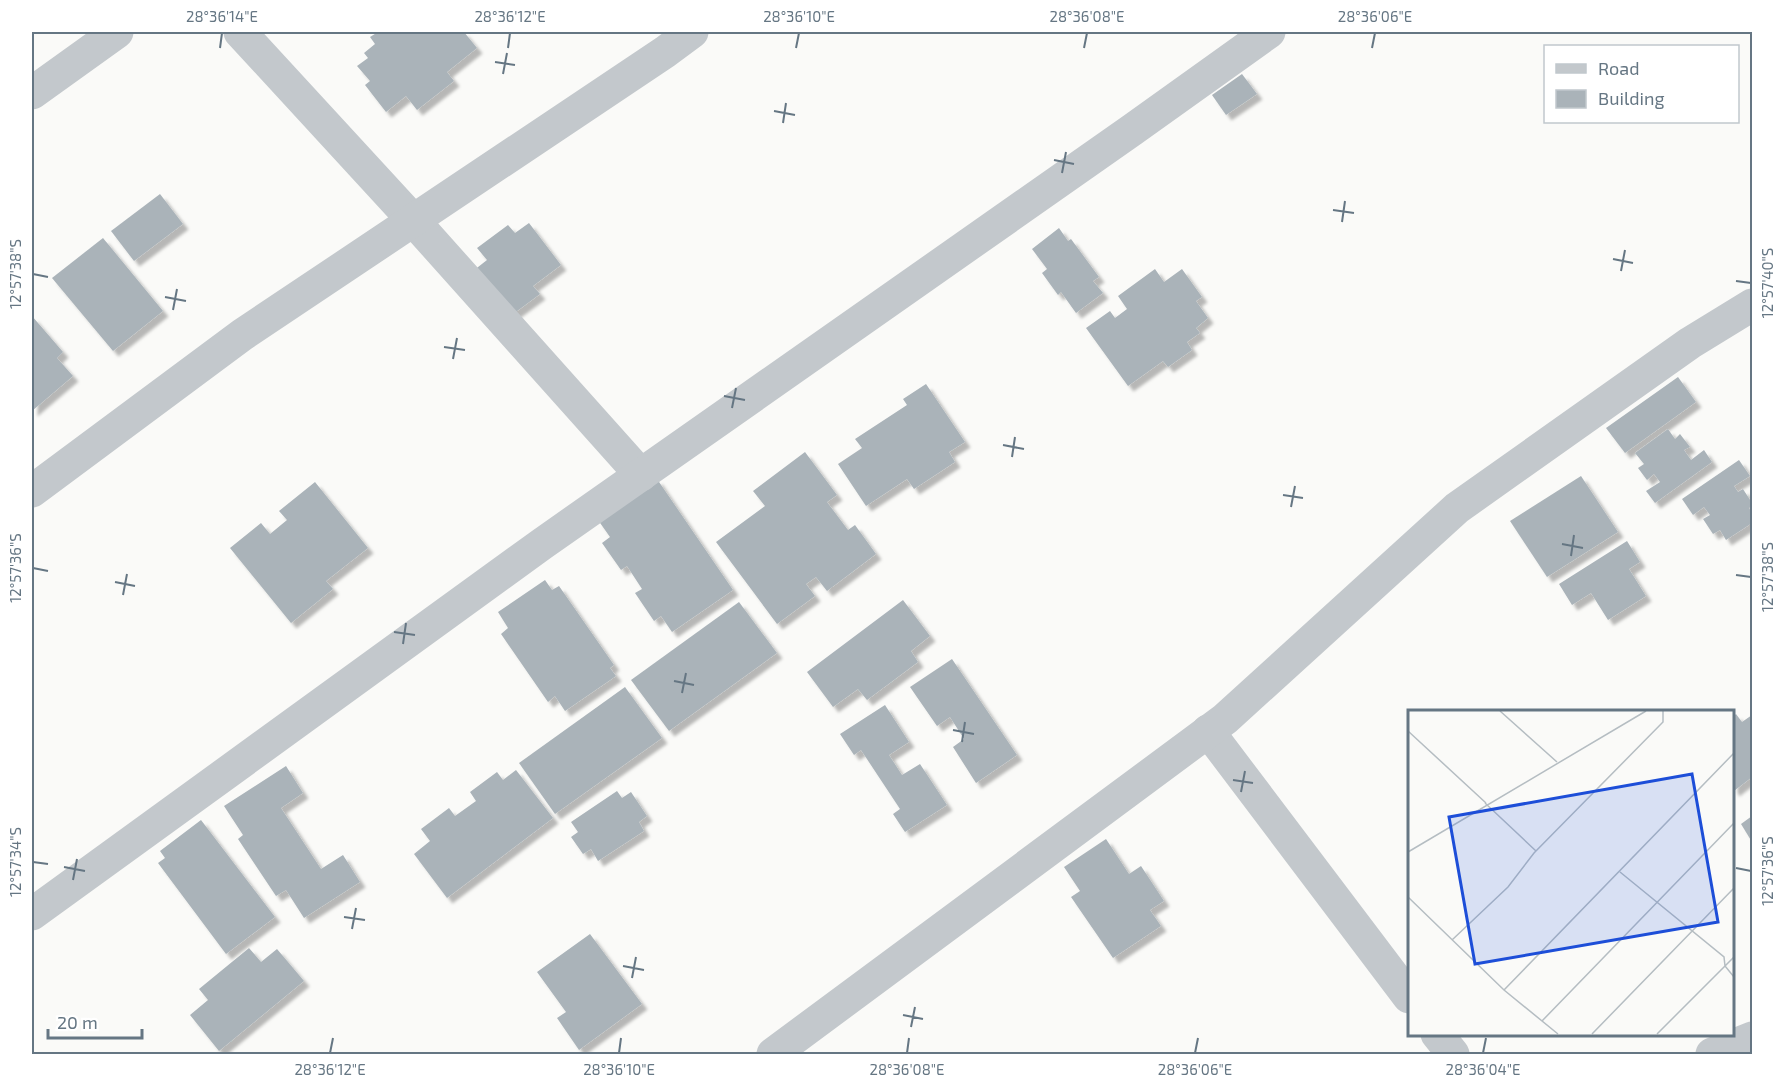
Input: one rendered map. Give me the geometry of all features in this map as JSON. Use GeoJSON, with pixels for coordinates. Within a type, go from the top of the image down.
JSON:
{"type":"FeatureCollection","features":[{"type":"Feature","properties":{"kind":"street"},"geometry":{"type":"LineString","coordinates":[[32,93],[117,32]]}},
{"type":"Feature","properties":{"kind":"street"},"geometry":{"type":"LineString","coordinates":[[240,32],[413,220],[641,475]]}},
{"type":"Feature","properties":{"kind":"street"},"geometry":{"type":"LineString","coordinates":[[32,490],[242,335],[692,32]]}},
{"type":"Feature","properties":{"kind":"street"},"geometry":{"type":"LineString","coordinates":[[32,915],[513,565],[1269,32]]}},
{"type":"Feature","properties":{"kind":"street"},"geometry":{"type":"LineString","coordinates":[[773,1054],[1234,711],[1457,508],[1690,343],[1752,305]]}},
{"type":"Feature","properties":{"kind":"street"},"geometry":{"type":"LineString","coordinates":[[1208,731],[1408,996]]}},
{"type":"Feature","properties":{"kind":"street"},"geometry":{"type":"LineString","coordinates":[[1438,1035],[1453,1054]]}},
{"type":"Feature","properties":{"kind":"street"},"geometry":{"type":"LineString","coordinates":[[1712,1054],[1752,1038]]}},
{"type":"Feature","properties":{"kind":"building"},"geometry":{"type":"Polygon","coordinates":[[[378,32],[464,32],[477,48],[447,72],[454,81],[417,110],[406,96],[386,112],[365,85],[370,81],[357,66],[368,58],[364,53],[375,44],[370,37],[378,32]]]}},
{"type":"Feature","properties":{"kind":"building"},"geometry":{"type":"Polygon","coordinates":[[[1242,74],[1257,94],[1226,115],[1212,95],[1242,74]]]}},
{"type":"Feature","properties":{"kind":"building"},"geometry":{"type":"Polygon","coordinates":[[[160,194],[183,224],[134,261],[111,231],[160,194]]]}},
{"type":"Feature","properties":{"kind":"building"},"geometry":{"type":"Polygon","coordinates":[[[529,223],[561,265],[533,286],[540,294],[509,317],[473,271],[487,260],[477,248],[508,225],[515,233],[529,223]]]}},
{"type":"Feature","properties":{"kind":"building"},"geometry":{"type":"Polygon","coordinates":[[[1059,228],[1068,241],[1071,239],[1099,277],[1093,281],[1103,293],[1076,313],[1061,292],[1058,295],[1042,273],[1047,269],[1032,249],[1059,228]]]}},
{"type":"Feature","properties":{"kind":"building"},"geometry":{"type":"Polygon","coordinates":[[[103,238],[163,311],[113,351],[52,278],[103,238]]]}},
{"type":"Feature","properties":{"kind":"building"},"geometry":{"type":"Polygon","coordinates":[[[1155,269],[1164,282],[1182,269],[1202,297],[1196,301],[1208,318],[1196,328],[1200,333],[1187,342],[1192,350],[1168,367],[1163,361],[1128,386],[1086,328],[1110,311],[1115,318],[1127,309],[1118,296],[1155,269]]]}},
{"type":"Feature","properties":{"kind":"building"},"geometry":{"type":"Polygon","coordinates":[[[32,316],[63,352],[57,358],[73,376],[32,411],[32,316]]]}},
{"type":"Feature","properties":{"kind":"building"},"geometry":{"type":"Polygon","coordinates":[[[1678,377],[1696,402],[1625,453],[1606,428],[1678,377]]]}},
{"type":"Feature","properties":{"kind":"building"},"geometry":{"type":"Polygon","coordinates":[[[926,384],[965,442],[949,452],[955,462],[914,489],[907,479],[866,506],[838,464],[862,448],[855,439],[907,405],[903,399],[926,384]]]}},
{"type":"Feature","properties":{"kind":"building"},"geometry":{"type":"Polygon","coordinates":[[[1668,429],[1675,439],[1680,434],[1690,447],[1684,450],[1691,460],[1704,450],[1712,462],[1655,503],[1646,491],[1660,482],[1654,474],[1647,480],[1638,468],[1644,464],[1635,453],[1668,429]]]}},
{"type":"Feature","properties":{"kind":"building"},"geometry":{"type":"Polygon","coordinates":[[[805,452],[837,495],[827,502],[848,530],[855,525],[876,554],[827,591],[816,577],[806,584],[815,596],[777,624],[716,542],[765,506],[753,491],[805,452]]]}},
{"type":"Feature","properties":{"kind":"building"},"geometry":{"type":"Polygon","coordinates":[[[1739,460],[1750,476],[1734,486],[1738,492],[1743,489],[1752,503],[1749,508],[1752,513],[1752,523],[1726,540],[1720,530],[1713,534],[1703,519],[1710,515],[1704,507],[1693,515],[1682,499],[1739,460]]]}},
{"type":"Feature","properties":{"kind":"building"},"geometry":{"type":"Polygon","coordinates":[[[1581,476],[1618,532],[1547,577],[1510,521],[1581,476]]]}},
{"type":"Feature","properties":{"kind":"building"},"geometry":{"type":"Polygon","coordinates":[[[657,479],[733,590],[672,632],[661,616],[654,621],[635,593],[642,589],[627,566],[621,570],[602,543],[610,537],[598,520],[657,479]]]}},
{"type":"Feature","properties":{"kind":"building"},"geometry":{"type":"Polygon","coordinates":[[[315,482],[368,548],[326,581],[333,589],[291,623],[230,548],[261,523],[270,534],[287,520],[279,511],[315,482]]]}},
{"type":"Feature","properties":{"kind":"building"},"geometry":{"type":"Polygon","coordinates":[[[1627,541],[1640,562],[1629,569],[1646,596],[1608,620],[1591,593],[1572,605],[1559,584],[1627,541]]]}},
{"type":"Feature","properties":{"kind":"building"},"geometry":{"type":"Polygon","coordinates":[[[545,580],[552,590],[559,586],[614,665],[610,668],[616,676],[565,711],[555,696],[548,702],[501,634],[508,628],[498,612],[545,580]]]}},
{"type":"Feature","properties":{"kind":"building"},"geometry":{"type":"Polygon","coordinates":[[[903,600],[930,636],[911,651],[918,662],[867,700],[858,689],[833,707],[807,672],[903,600]]]}},
{"type":"Feature","properties":{"kind":"building"},"geometry":{"type":"Polygon","coordinates":[[[739,602],[777,653],[669,731],[631,680],[739,602]]]}},
{"type":"Feature","properties":{"kind":"building"},"geometry":{"type":"Polygon","coordinates":[[[952,659],[1017,755],[976,783],[953,747],[964,739],[950,717],[937,726],[910,687],[952,659]]]}},
{"type":"Feature","properties":{"kind":"building"},"geometry":{"type":"Polygon","coordinates":[[[625,687],[662,738],[555,814],[519,763],[625,687]]]}},
{"type":"Feature","properties":{"kind":"building"},"geometry":{"type":"Polygon","coordinates":[[[885,705],[909,742],[889,755],[902,775],[920,764],[947,805],[905,832],[893,814],[900,809],[861,750],[854,755],[840,734],[885,705]]]}},
{"type":"Feature","properties":{"kind":"building"},"geometry":{"type":"Polygon","coordinates":[[[1736,714],[1742,722],[1752,715],[1752,777],[1734,791],[1733,789],[1733,717],[1736,714]]]}},
{"type":"Feature","properties":{"kind":"building"},"geometry":{"type":"Polygon","coordinates":[[[286,766],[303,793],[281,808],[321,869],[343,855],[360,882],[304,918],[286,890],[276,896],[238,839],[243,835],[224,806],[286,766]]]}},
{"type":"Feature","properties":{"kind":"building"},"geometry":{"type":"Polygon","coordinates":[[[516,770],[553,818],[447,898],[414,854],[430,841],[421,829],[449,808],[455,816],[476,801],[470,792],[497,772],[503,780],[516,770]]]}},
{"type":"Feature","properties":{"kind":"building"},"geometry":{"type":"Polygon","coordinates":[[[617,791],[622,798],[631,792],[647,816],[639,822],[644,831],[598,861],[591,849],[583,854],[571,837],[578,832],[571,822],[617,791]]]}},
{"type":"Feature","properties":{"kind":"building"},"geometry":{"type":"Polygon","coordinates":[[[1752,816],[1752,842],[1741,824],[1752,816]]]}},
{"type":"Feature","properties":{"kind":"building"},"geometry":{"type":"Polygon","coordinates":[[[201,820],[275,917],[226,954],[158,863],[165,858],[160,851],[201,820]]]}},
{"type":"Feature","properties":{"kind":"building"},"geometry":{"type":"Polygon","coordinates":[[[1106,839],[1129,874],[1141,866],[1164,901],[1150,910],[1161,926],[1113,958],[1071,897],[1080,891],[1064,867],[1106,839]]]}},
{"type":"Feature","properties":{"kind":"building"},"geometry":{"type":"Polygon","coordinates":[[[590,934],[642,1004],[579,1050],[557,1018],[566,1012],[537,972],[590,934]]]}},
{"type":"Feature","properties":{"kind":"building"},"geometry":{"type":"Polygon","coordinates":[[[249,948],[261,962],[277,949],[304,981],[219,1051],[190,1015],[208,1000],[199,989],[249,948]]]}}]}
